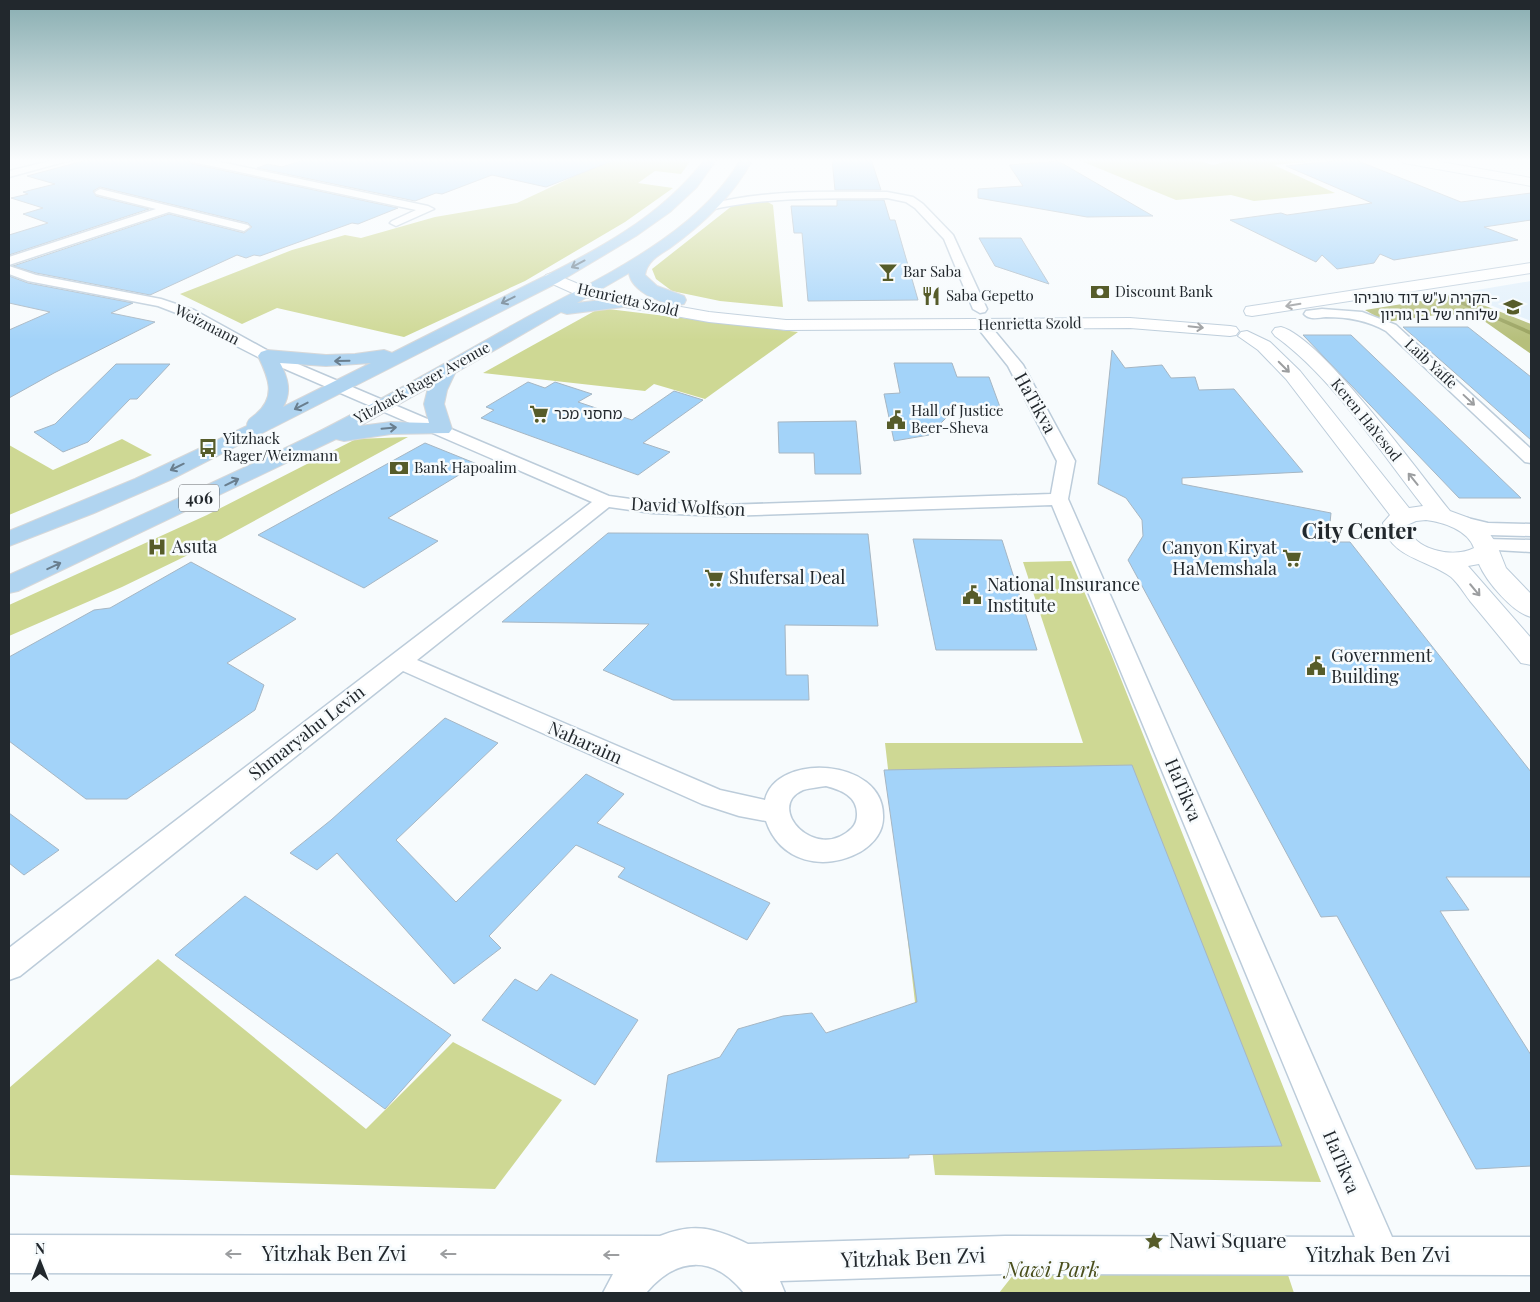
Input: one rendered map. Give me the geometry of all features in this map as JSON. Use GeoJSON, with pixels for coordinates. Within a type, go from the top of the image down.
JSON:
{"type":"FeatureCollection","features":[{"type":"Feature","properties":{"kind":"main road","name":"Yitzhack Rager Avenue"},"geometry":{"type":"LineString","coordinates":[[9,539],[160,476],[340,387],[552,278],[613,245],[650,220]]}},
{"type":"Feature","properties":{"kind":"main road","name":"Yitzhack Rager Avenue"},"geometry":{"type":"LineString","coordinates":[[9,585],[307,446],[385,405],[649,255],[694,220]]}},
{"type":"Feature","properties":{"kind":"main road"},"geometry":{"type":"LineString","coordinates":[[649,255],[638,268],[638,274],[642,283],[651,290],[678,300]]}},
{"type":"Feature","properties":{"kind":"main road"},"geometry":{"type":"LineString","coordinates":[[536,318],[586,305],[625,302]]}},
{"type":"Feature","properties":{"kind":"main road"},"geometry":{"type":"LineString","coordinates":[[267,356],[346,362],[391,354],[439,336]]}},
{"type":"Feature","properties":{"kind":"main road"},"geometry":{"type":"LineString","coordinates":[[237,438],[271,411],[280,396],[280,380],[267,356]]}},
{"type":"Feature","properties":{"kind":"main road"},"geometry":{"type":"LineString","coordinates":[[442,429],[434,414],[434,398],[449,367]]}},
{"type":"Feature","properties":{"kind":"main road"},"geometry":{"type":"LineString","coordinates":[[307,446],[371,430],[400,427],[442,429]]}},
{"type":"Feature","properties":{"kind":"street"},"geometry":{"type":"LineString","coordinates":[[10,269],[140,220]]}},
{"type":"Feature","properties":{"kind":"street"},"geometry":{"type":"LineString","coordinates":[[213,220],[244,227]]}},
{"type":"Feature","properties":{"kind":"street"},"geometry":{"type":"LineString","coordinates":[[396,222],[401,220]]}},
{"type":"Feature","properties":{"kind":"street","name":"HaTikva"},"geometry":{"type":"LineString","coordinates":[[932,220],[949,238],[984,320],[1014,366],[1066,461],[1060,499],[1381,1255]]}},
{"type":"Feature","properties":{"kind":"street"},"geometry":{"type":"LineString","coordinates":[[1252,311],[1531,268]]}},
{"type":"Feature","properties":{"kind":"street","name":"Weizmann"},"geometry":{"type":"LineString","coordinates":[[10,269],[161,303],[189,313],[209,327],[267,356],[340,387]]}},
{"type":"Feature","properties":{"kind":"street"},"geometry":{"type":"LineString","coordinates":[[1282,328],[1311,314],[1531,275]]}},
{"type":"Feature","properties":{"kind":"street","name":"Henrietta Szold"},"geometry":{"type":"LineString","coordinates":[[552,278],[599,283],[678,300],[756,312],[822,316],[1252,311]]}},
{"type":"Feature","properties":{"kind":"street","name":"Henrietta Szold"},"geometry":{"type":"LineString","coordinates":[[552,278],[583,292],[625,302],[709,317],[786,325],[1130,323],[1161,324],[1272,336],[1282,328]]}},
{"type":"Feature","properties":{"kind":"street","name":"Keren HaYesod"},"geometry":{"type":"LineString","coordinates":[[1252,311],[1272,317],[1330,375],[1451,520]]}},
{"type":"Feature","properties":{"kind":"street"},"geometry":{"type":"LineString","coordinates":[[1221,312],[1216,317],[1218,324],[1238,333]]}},
{"type":"Feature","properties":{"kind":"street","name":"Laib Yaffe"},"geometry":{"type":"LineString","coordinates":[[1311,314],[1334,312],[1360,315],[1372,318],[1391,328],[1531,458]]}},
{"type":"Feature","properties":{"kind":"street","name":"Keren HaYesod"},"geometry":{"type":"LineString","coordinates":[[1238,333],[1264,346],[1293,375],[1404,516]]}},
{"type":"Feature","properties":{"kind":"street","name":"David Wolfson"},"geometry":{"type":"LineString","coordinates":[[340,387],[442,429],[605,501],[633,506],[702,511],[875,508],[1060,499]]}},
{"type":"Feature","properties":{"kind":"street","name":"Shmaryahu Levin"},"geometry":{"type":"LineString","coordinates":[[9,966],[605,501]]}},
{"type":"Feature","properties":{"kind":"street"},"geometry":{"type":"LineString","coordinates":[[1531,530],[1488,529],[1419,513],[1404,516],[1395,523],[1394,529],[1404,541],[1460,572],[1531,656]]}},
{"type":"Feature","properties":{"kind":"street"},"geometry":{"type":"LineString","coordinates":[[1451,520],[1481,536],[1494,571],[1531,609]]}},
{"type":"Feature","properties":{"kind":"street"},"geometry":{"type":"LineString","coordinates":[[1486,548],[1531,546]]}},
{"type":"Feature","properties":{"kind":"street"},"geometry":{"type":"LineString","coordinates":[[1422,552],[1454,561],[1468,561],[1479,558],[1486,548]]}},
{"type":"Feature","properties":{"kind":"street","name":"Naharaim"},"geometry":{"type":"LineString","coordinates":[[400,661],[711,797],[738,806],[775,812]]}},
{"type":"Feature","properties":{"kind":"street"},"geometry":{"type":"LineString","coordinates":[[622,1293],[637,1273],[659,1255],[681,1247],[704,1245],[726,1252],[745,1264],[761,1282],[766,1293]]}},
{"type":"Feature","properties":{"kind":"street","name":"Yitzhak Ben Zvi"},"geometry":{"type":"LineString","coordinates":[[9,1254],[659,1255]]}},
{"type":"Feature","properties":{"kind":"street","name":"Yitzhak Ben Zvi"},"geometry":{"type":"LineString","coordinates":[[745,1264],[1005,1255],[1531,1256]]}},
{"type":"Feature","properties":{"kind":"shaded area","name":"הקריה ע\"ש דוד טוביהו- שלוחה של בן גוריון"},"geometry":{"type":"Polygon","coordinates":[[[1531,281],[1531,321],[1459,293],[1531,281]]]}},
{"type":"Feature","properties":{"kind":"green space"},"geometry":{"type":"Polygon","coordinates":[[[425,220],[628,220],[525,281],[404,337],[277,308],[242,324],[180,294],[292,250],[345,235],[361,238],[425,220]]]}},
{"type":"Feature","properties":{"kind":"green space"},"geometry":{"type":"Polygon","coordinates":[[[714,220],[774,220],[783,307],[720,301],[672,291],[656,279],[652,269],[714,220]]]}},
{"type":"Feature","properties":{"kind":"green space"},"geometry":{"type":"Polygon","coordinates":[[[1458,295],[1531,324],[1531,354],[1477,316],[1443,314],[1386,322],[1365,310],[1458,295]]]}},
{"type":"Feature","properties":{"kind":"green space"},"geometry":{"type":"Polygon","coordinates":[[[600,308],[798,332],[705,399],[654,384],[645,391],[483,373],[600,308]]]}},
{"type":"Feature","properties":{"kind":"green space"},"geometry":{"type":"Polygon","coordinates":[[[408,437],[221,539],[122,587],[9,636],[9,605],[207,515],[356,439],[408,437]]]}},
{"type":"Feature","properties":{"kind":"green space"},"geometry":{"type":"Polygon","coordinates":[[[122,439],[152,455],[9,515],[9,445],[53,470],[122,439]]]}},
{"type":"Feature","properties":{"kind":"green space"},"geometry":{"type":"Polygon","coordinates":[[[1071,561],[1111,654],[1321,1182],[935,1175],[885,743],[1083,743],[1023,562],[1071,561]]]}},
{"type":"Feature","properties":{"kind":"green space"},"geometry":{"type":"Polygon","coordinates":[[[158,959],[366,1129],[453,1042],[562,1100],[495,1189],[9,1175],[9,1088],[158,959]]]}},
{"type":"Feature","properties":{"kind":"green space","name":"Nawi Park"},"geometry":{"type":"Polygon","coordinates":[[[1036,1246],[1282,1257],[1294,1293],[999,1293],[1036,1246]]]}},
{"type":"Feature","properties":{"kind":"building"},"geometry":{"type":"Polygon","coordinates":[[[39,220],[116,220],[9,255],[9,235],[48,223],[39,220]]]}},
{"type":"Feature","properties":{"kind":"building"},"geometry":{"type":"Polygon","coordinates":[[[152,220],[192,220],[244,233],[252,227],[248,223],[235,220],[369,220],[358,224],[352,223],[260,256],[254,255],[246,258],[237,255],[150,295],[36,273],[13,266],[152,220]]]}},
{"type":"Feature","properties":{"kind":"building"},"geometry":{"type":"Polygon","coordinates":[[[793,220],[895,220],[918,300],[808,301],[802,233],[794,233],[793,220]]]}},
{"type":"Feature","properties":{"kind":"building"},"geometry":{"type":"Polygon","coordinates":[[[1230,220],[1531,220],[1484,227],[1518,240],[1394,260],[1380,254],[1374,263],[1337,269],[1322,255],[1316,262],[1230,220]]]}},
{"type":"Feature","properties":{"kind":"building"},"geometry":{"type":"Polygon","coordinates":[[[979,238],[1021,238],[1049,284],[995,266],[979,238]]]}},
{"type":"Feature","properties":{"kind":"building"},"geometry":{"type":"Polygon","coordinates":[[[9,276],[28,283],[133,303],[111,313],[155,322],[9,398],[9,330],[50,312],[9,303],[9,276]]]}},
{"type":"Feature","properties":{"kind":"building"},"geometry":{"type":"Polygon","coordinates":[[[1403,327],[1468,327],[1531,377],[1531,440],[1403,327]]]}},
{"type":"Feature","properties":{"kind":"building"},"geometry":{"type":"Polygon","coordinates":[[[1303,335],[1351,335],[1521,498],[1459,498],[1303,335]]]}},
{"type":"Feature","properties":{"kind":"building","name":"Government Building"},"geometry":{"type":"Polygon","coordinates":[[[1112,350],[1125,368],[1162,365],[1171,378],[1195,377],[1199,390],[1234,389],[1303,472],[1182,478],[1182,484],[1331,513],[1328,542],[1350,542],[1531,772],[1531,877],[1446,877],[1469,910],[1440,911],[1531,1055],[1531,1166],[1476,1169],[1337,916],[1321,917],[1128,560],[1143,536],[1142,520],[1126,498],[1098,484],[1112,350]]]}},
{"type":"Feature","properties":{"kind":"building"},"geometry":{"type":"Polygon","coordinates":[[[894,363],[952,363],[957,377],[989,377],[1000,407],[957,407],[929,435],[894,441],[884,394],[900,393],[894,363]]]}},
{"type":"Feature","properties":{"kind":"building"},"geometry":{"type":"Polygon","coordinates":[[[116,364],[170,364],[137,399],[130,399],[88,442],[63,452],[34,432],[55,424],[116,364]]]}},
{"type":"Feature","properties":{"kind":"building"},"geometry":{"type":"Polygon","coordinates":[[[528,382],[545,388],[555,382],[592,394],[578,402],[632,420],[674,391],[703,400],[643,443],[670,452],[638,475],[481,418],[494,410],[486,407],[528,382]]]}},
{"type":"Feature","properties":{"kind":"building"},"geometry":{"type":"Polygon","coordinates":[[[856,421],[861,474],[815,474],[814,453],[779,453],[778,422],[856,421]]]}},
{"type":"Feature","properties":{"kind":"building"},"geometry":{"type":"Polygon","coordinates":[[[425,443],[477,464],[388,518],[438,541],[364,588],[258,535],[425,443]]]}},
{"type":"Feature","properties":{"kind":"building","name":"Shufersal Deal"},"geometry":{"type":"Polygon","coordinates":[[[608,533],[868,534],[878,626],[785,625],[786,675],[808,675],[809,700],[673,700],[603,670],[649,624],[502,622],[608,533]]]}},
{"type":"Feature","properties":{"kind":"building","name":"National Insurance Institute"},"geometry":{"type":"Polygon","coordinates":[[[913,539],[1002,540],[1037,650],[936,650],[913,539]]]}},
{"type":"Feature","properties":{"kind":"building"},"geometry":{"type":"Polygon","coordinates":[[[191,562],[296,619],[227,663],[264,685],[255,710],[127,799],[86,799],[9,741],[9,657],[94,610],[110,608],[191,562]]]}},
{"type":"Feature","properties":{"kind":"building"},"geometry":{"type":"Polygon","coordinates":[[[445,718],[498,743],[396,840],[456,902],[586,774],[624,794],[597,823],[770,903],[747,940],[618,877],[625,868],[576,845],[489,936],[501,948],[454,984],[337,853],[317,870],[290,853],[331,820],[445,718]]]}},
{"type":"Feature","properties":{"kind":"building"},"geometry":{"type":"Polygon","coordinates":[[[1132,765],[1282,1146],[909,1155],[909,1158],[656,1162],[668,1075],[720,1057],[738,1029],[783,1016],[812,1013],[826,1033],[917,1002],[884,770],[1132,765]]]}},
{"type":"Feature","properties":{"kind":"building"},"geometry":{"type":"Polygon","coordinates":[[[9,813],[59,850],[24,875],[9,863],[9,813]]]}},
{"type":"Feature","properties":{"kind":"building"},"geometry":{"type":"Polygon","coordinates":[[[245,896],[451,1035],[385,1109],[175,955],[245,896]]]}},
{"type":"Feature","properties":{"kind":"building"},"geometry":{"type":"Polygon","coordinates":[[[551,974],[638,1020],[595,1085],[482,1020],[515,979],[537,991],[551,974]]]}},
{"type":"Feature","properties":{"kind":"waterway"},"geometry":{"type":"LineString","coordinates":[[1444,295],[1531,333]]}},
{"type":"Feature","properties":{"kind":"place","name":"Bar Saba"},"geometry":{"type":"Point","coordinates":[888,272]}},
{"type":"Feature","properties":{"kind":"place","name":"Discount Bank"},"geometry":{"type":"Point","coordinates":[1100,292]}},
{"type":"Feature","properties":{"kind":"place","name":"Saba Gepetto"},"geometry":{"type":"Point","coordinates":[931,296]}},
{"type":"Feature","properties":{"kind":"place","name":"הקריה ע\"ש דוד טוביהו- שלוחה של בן גוריון"},"geometry":{"type":"Point","coordinates":[1513,307]}},
{"type":"Feature","properties":{"kind":"place","name":"מחסני מכר"},"geometry":{"type":"Point","coordinates":[539,414]}},
{"type":"Feature","properties":{"kind":"place","name":"Hall of Justice Beer-Sheva"},"geometry":{"type":"Point","coordinates":[896,420]}},
{"type":"Feature","properties":{"kind":"place","name":"Yitzhack Rager/Weizmann"},"geometry":{"type":"Point","coordinates":[208,448]}},
{"type":"Feature","properties":{"kind":"place","name":"Bank Hapoalim"},"geometry":{"type":"Point","coordinates":[399,468]}},
{"type":"Feature","properties":{"kind":"place","name":"Asuta"},"geometry":{"type":"Point","coordinates":[157,547]}},
{"type":"Feature","properties":{"kind":"place","name":"Canyon Kiryat HaMemshala"},"geometry":{"type":"Point","coordinates":[1292,558]}},
{"type":"Feature","properties":{"kind":"place","name":"Shufersal Deal"},"geometry":{"type":"Point","coordinates":[714,578]}},
{"type":"Feature","properties":{"kind":"place","name":"National Insurance Institute"},"geometry":{"type":"Point","coordinates":[972,595]}},
{"type":"Feature","properties":{"kind":"place","name":"Government Building"},"geometry":{"type":"Point","coordinates":[1316,666]}},
{"type":"Feature","properties":{"kind":"place","name":"Nawi Square"},"geometry":{"type":"Point","coordinates":[1154,1241]}},
{"type":"Feature","properties":{"kind":"district","name":"City Center"},"geometry":{"type":"Point","coordinates":[1359,531]}}]}
